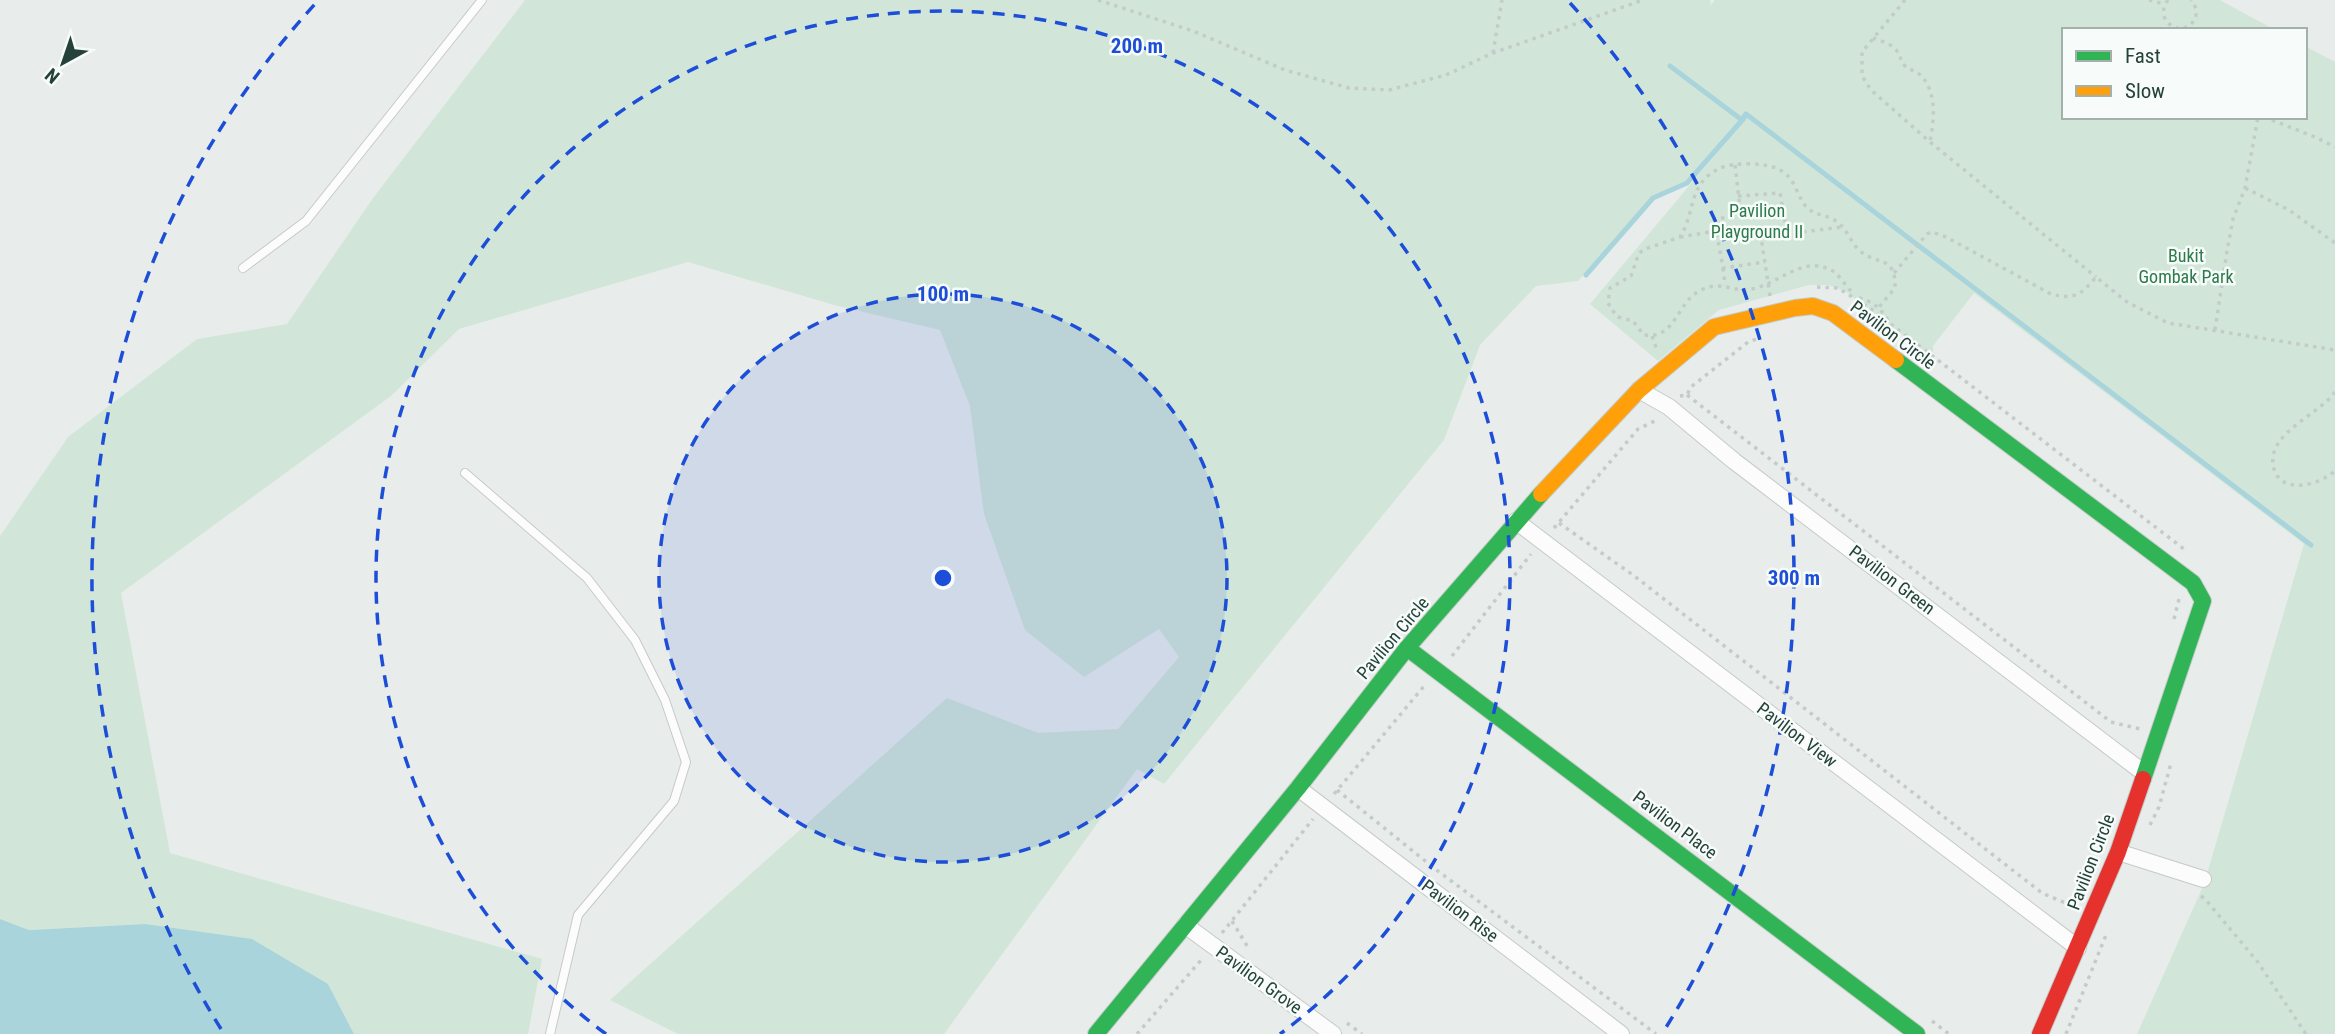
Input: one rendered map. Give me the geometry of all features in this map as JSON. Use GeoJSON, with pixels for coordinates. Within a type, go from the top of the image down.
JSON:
{"type":"FeatureCollection","features":[{"type":"Feature","properties":{"kind":"street","name":"Pavilion Circle"},"geometry":{"type":"LineString","coordinates":[[1096,1034],[1298,788],[1407,648],[1516,521],[1639,390],[1714,327],[1813,306],[1833,313],[2193,583],[2203,601],[2118,852],[2040,1034]]}},
{"type":"Feature","properties":{"kind":"street","name":"Pavilion Green"},"geometry":{"type":"LineString","coordinates":[[1639,390],[1669,407],[1734,461],[2144,772]]}},
{"type":"Feature","properties":{"kind":"street","name":"Pavilion View"},"geometry":{"type":"LineString","coordinates":[[1516,521],[2078,948]]}},
{"type":"Feature","properties":{"kind":"street","name":"Pavilion Place"},"geometry":{"type":"LineString","coordinates":[[1407,648],[1917,1034]]}},
{"type":"Feature","properties":{"kind":"street","name":"Pavilion Rise"},"geometry":{"type":"LineString","coordinates":[[1298,788],[1622,1034]]}},
{"type":"Feature","properties":{"kind":"street"},"geometry":{"type":"LineString","coordinates":[[2118,852],[2203,878]]}},
{"type":"Feature","properties":{"kind":"street","name":"Pavilion Grove"},"geometry":{"type":"LineString","coordinates":[[1185,925],[1333,1034]]}},
{"type":"Feature","properties":{"kind":"lane"},"geometry":{"type":"LineString","coordinates":[[243,268],[306,221],[482,0]]}},
{"type":"Feature","properties":{"kind":"lane"},"geometry":{"type":"LineString","coordinates":[[465,473],[587,578],[627,629],[665,701],[686,762],[674,802],[578,915],[550,1034]]}},
{"type":"Feature","properties":{"kind":"path"},"geometry":{"type":"LineString","coordinates":[[1098,0],[1193,31],[1285,70],[1349,88],[1389,90],[1446,75],[1493,53],[1643,0]]}},
{"type":"Feature","properties":{"kind":"path"},"geometry":{"type":"LineString","coordinates":[[1493,53],[1502,0]]}},
{"type":"Feature","properties":{"kind":"path"},"geometry":{"type":"LineString","coordinates":[[1905,0],[1863,52],[1862,76],[1871,90],[1930,142],[2127,302],[2147,313],[2168,323],[2335,350]]}},
{"type":"Feature","properties":{"kind":"path"},"geometry":{"type":"LineString","coordinates":[[2149,0],[2165,5]]}},
{"type":"Feature","properties":{"kind":"path"},"geometry":{"type":"LineString","coordinates":[[2168,0],[2163,12],[2168,24],[2177,28]]}},
{"type":"Feature","properties":{"kind":"path"},"geometry":{"type":"LineString","coordinates":[[2184,28],[2193,23],[2197,16],[2197,9],[2191,0]]}},
{"type":"Feature","properties":{"kind":"path"},"geometry":{"type":"LineString","coordinates":[[1873,38],[1892,46],[1907,69],[1918,73],[1922,79],[1934,103],[1930,142]]}},
{"type":"Feature","properties":{"kind":"path"},"geometry":{"type":"LineString","coordinates":[[2216,330],[2233,219],[2245,188],[2258,119]]}},
{"type":"Feature","properties":{"kind":"path"},"geometry":{"type":"LineString","coordinates":[[2269,119],[2335,147]]}},
{"type":"Feature","properties":{"kind":"path"},"geometry":{"type":"LineString","coordinates":[[1681,237],[1686,228],[1695,191],[1705,179],[1719,168],[1765,164],[1790,177],[1804,204],[1818,215],[1835,219],[1856,248],[1888,263],[1894,274],[1895,288],[1879,307]]}},
{"type":"Feature","properties":{"kind":"path"},"geometry":{"type":"LineString","coordinates":[[1726,285],[1714,219],[1741,216],[1735,166]]}},
{"type":"Feature","properties":{"kind":"path"},"geometry":{"type":"LineString","coordinates":[[2245,188],[2283,206],[2335,243]]}},
{"type":"Feature","properties":{"kind":"path"},"geometry":{"type":"LineString","coordinates":[[1738,196],[1780,193],[1787,234]]}},
{"type":"Feature","properties":{"kind":"path"},"geometry":{"type":"LineString","coordinates":[[1781,296],[1770,298],[1761,237],[1843,227]]}},
{"type":"Feature","properties":{"kind":"path"},"geometry":{"type":"LineString","coordinates":[[1716,231],[1681,237],[1639,253],[1631,276],[1610,288],[1608,303],[1612,310],[1619,317],[1633,321],[1644,335],[1657,336],[1672,323],[1693,295],[1713,286],[1726,285],[1744,290],[1768,284],[1790,271],[1814,266],[1831,270],[1858,298],[1871,301],[1879,307],[1890,323]]}},
{"type":"Feature","properties":{"kind":"path"},"geometry":{"type":"LineString","coordinates":[[1894,274],[1931,232],[2032,285],[2066,298],[2087,288],[2096,276]]}},
{"type":"Feature","properties":{"kind":"path"},"geometry":{"type":"LineString","coordinates":[[1723,268],[1765,262]]}},
{"type":"Feature","properties":{"kind":"path"},"geometry":{"type":"LineString","coordinates":[[1813,287],[1826,285],[1847,292],[2191,554]]}},
{"type":"Feature","properties":{"kind":"path"},"geometry":{"type":"LineString","coordinates":[[2335,392],[2329,400],[2286,434],[2274,452],[2273,464],[2277,474],[2285,482],[2297,485],[2311,485],[2335,471]]}},
{"type":"Feature","properties":{"kind":"path"},"geometry":{"type":"LineString","coordinates":[[1687,395],[2111,722],[2138,730],[2146,727]]}},
{"type":"Feature","properties":{"kind":"path"},"geometry":{"type":"LineString","coordinates":[[1559,523],[1644,584],[2042,893],[2063,902],[2082,902]]}},
{"type":"Feature","properties":{"kind":"path"},"geometry":{"type":"LineString","coordinates":[[2134,857],[2159,807],[2174,753]]}},
{"type":"Feature","properties":{"kind":"path"},"geometry":{"type":"LineString","coordinates":[[1337,790],[1434,868],[1656,1034]]}},
{"type":"Feature","properties":{"kind":"path"},"geometry":{"type":"LineString","coordinates":[[2196,894],[2205,899],[2258,961],[2306,1034]]}},
{"type":"Feature","properties":{"kind":"path"},"geometry":{"type":"LineString","coordinates":[[2066,1034],[2106,935]]}},
{"type":"Feature","properties":{"kind":"green space"},"geometry":{"type":"Polygon","coordinates":[[[525,0],[1710,0],[1711,5],[1715,0],[2220,0],[2271,28],[2062,28],[2062,119],[2307,119],[2307,47],[2335,62],[2335,1034],[2137,1034],[2204,884],[2304,544],[1974,293],[1933,346],[1933,358],[1845,291],[1828,285],[1809,285],[1719,310],[1658,361],[1590,304],[1736,130],[1686,181],[1652,197],[1578,281],[1536,286],[1480,345],[1444,440],[1164,784],[1137,769],[944,1034],[678,1034],[610,1000],[947,698],[1038,733],[1118,729],[1179,657],[1159,629],[1084,677],[1025,630],[984,514],[970,406],[940,330],[834,305],[688,262],[459,329],[391,396],[121,593],[170,853],[542,959],[528,1034],[354,1034],[328,984],[145,924],[29,930],[0,919],[0,536],[68,437],[197,339],[287,324],[373,198],[525,0]]]}},
{"type":"Feature","properties":{"kind":"water"},"geometry":{"type":"Polygon","coordinates":[[[0,919],[29,930],[145,924],[252,939],[328,984],[354,1034],[0,1034],[0,919]]]}},
{"type":"Feature","properties":{"kind":"waterway"},"geometry":{"type":"LineString","coordinates":[[1670,66],[1742,120]]}},
{"type":"Feature","properties":{"kind":"waterway"},"geometry":{"type":"LineString","coordinates":[[1744,117],[1746,114],[2311,545]]}},
{"type":"Feature","properties":{"kind":"waterway"},"geometry":{"type":"LineString","coordinates":[[1586,275],[1653,198],[1687,183],[1744,118]]}},
{"type":"Feature","properties":{"kind":"traffic: fast"},"geometry":{"type":"LineString","coordinates":[[1896,360],[2193,583],[2203,601],[2143,779]]}},
{"type":"Feature","properties":{"kind":"traffic: fast"},"geometry":{"type":"LineString","coordinates":[[1096,1034],[1298,788],[1407,648],[1541,494]]}},
{"type":"Feature","properties":{"kind":"traffic: fast"},"geometry":{"type":"LineString","coordinates":[[1407,648],[1917,1034]]}},
{"type":"Feature","properties":{"kind":"traffic: slow"},"geometry":{"type":"LineString","coordinates":[[1541,494],[1639,390],[1714,327],[1813,306],[1833,313],[1896,360]]}},
{"type":"Feature","properties":{"kind":"traffic: jam"},"geometry":{"type":"LineString","coordinates":[[2040,1034],[2118,852],[2143,779]]}},
{"type":"Feature","properties":{"kind":"park label","name":"Pavilion Playground II"},"geometry":{"type":"Point","coordinates":[1757,221]}},
{"type":"Feature","properties":{"kind":"park label","name":"Bukit Gombak Park"},"geometry":{"type":"Point","coordinates":[2186,266]}}]}
